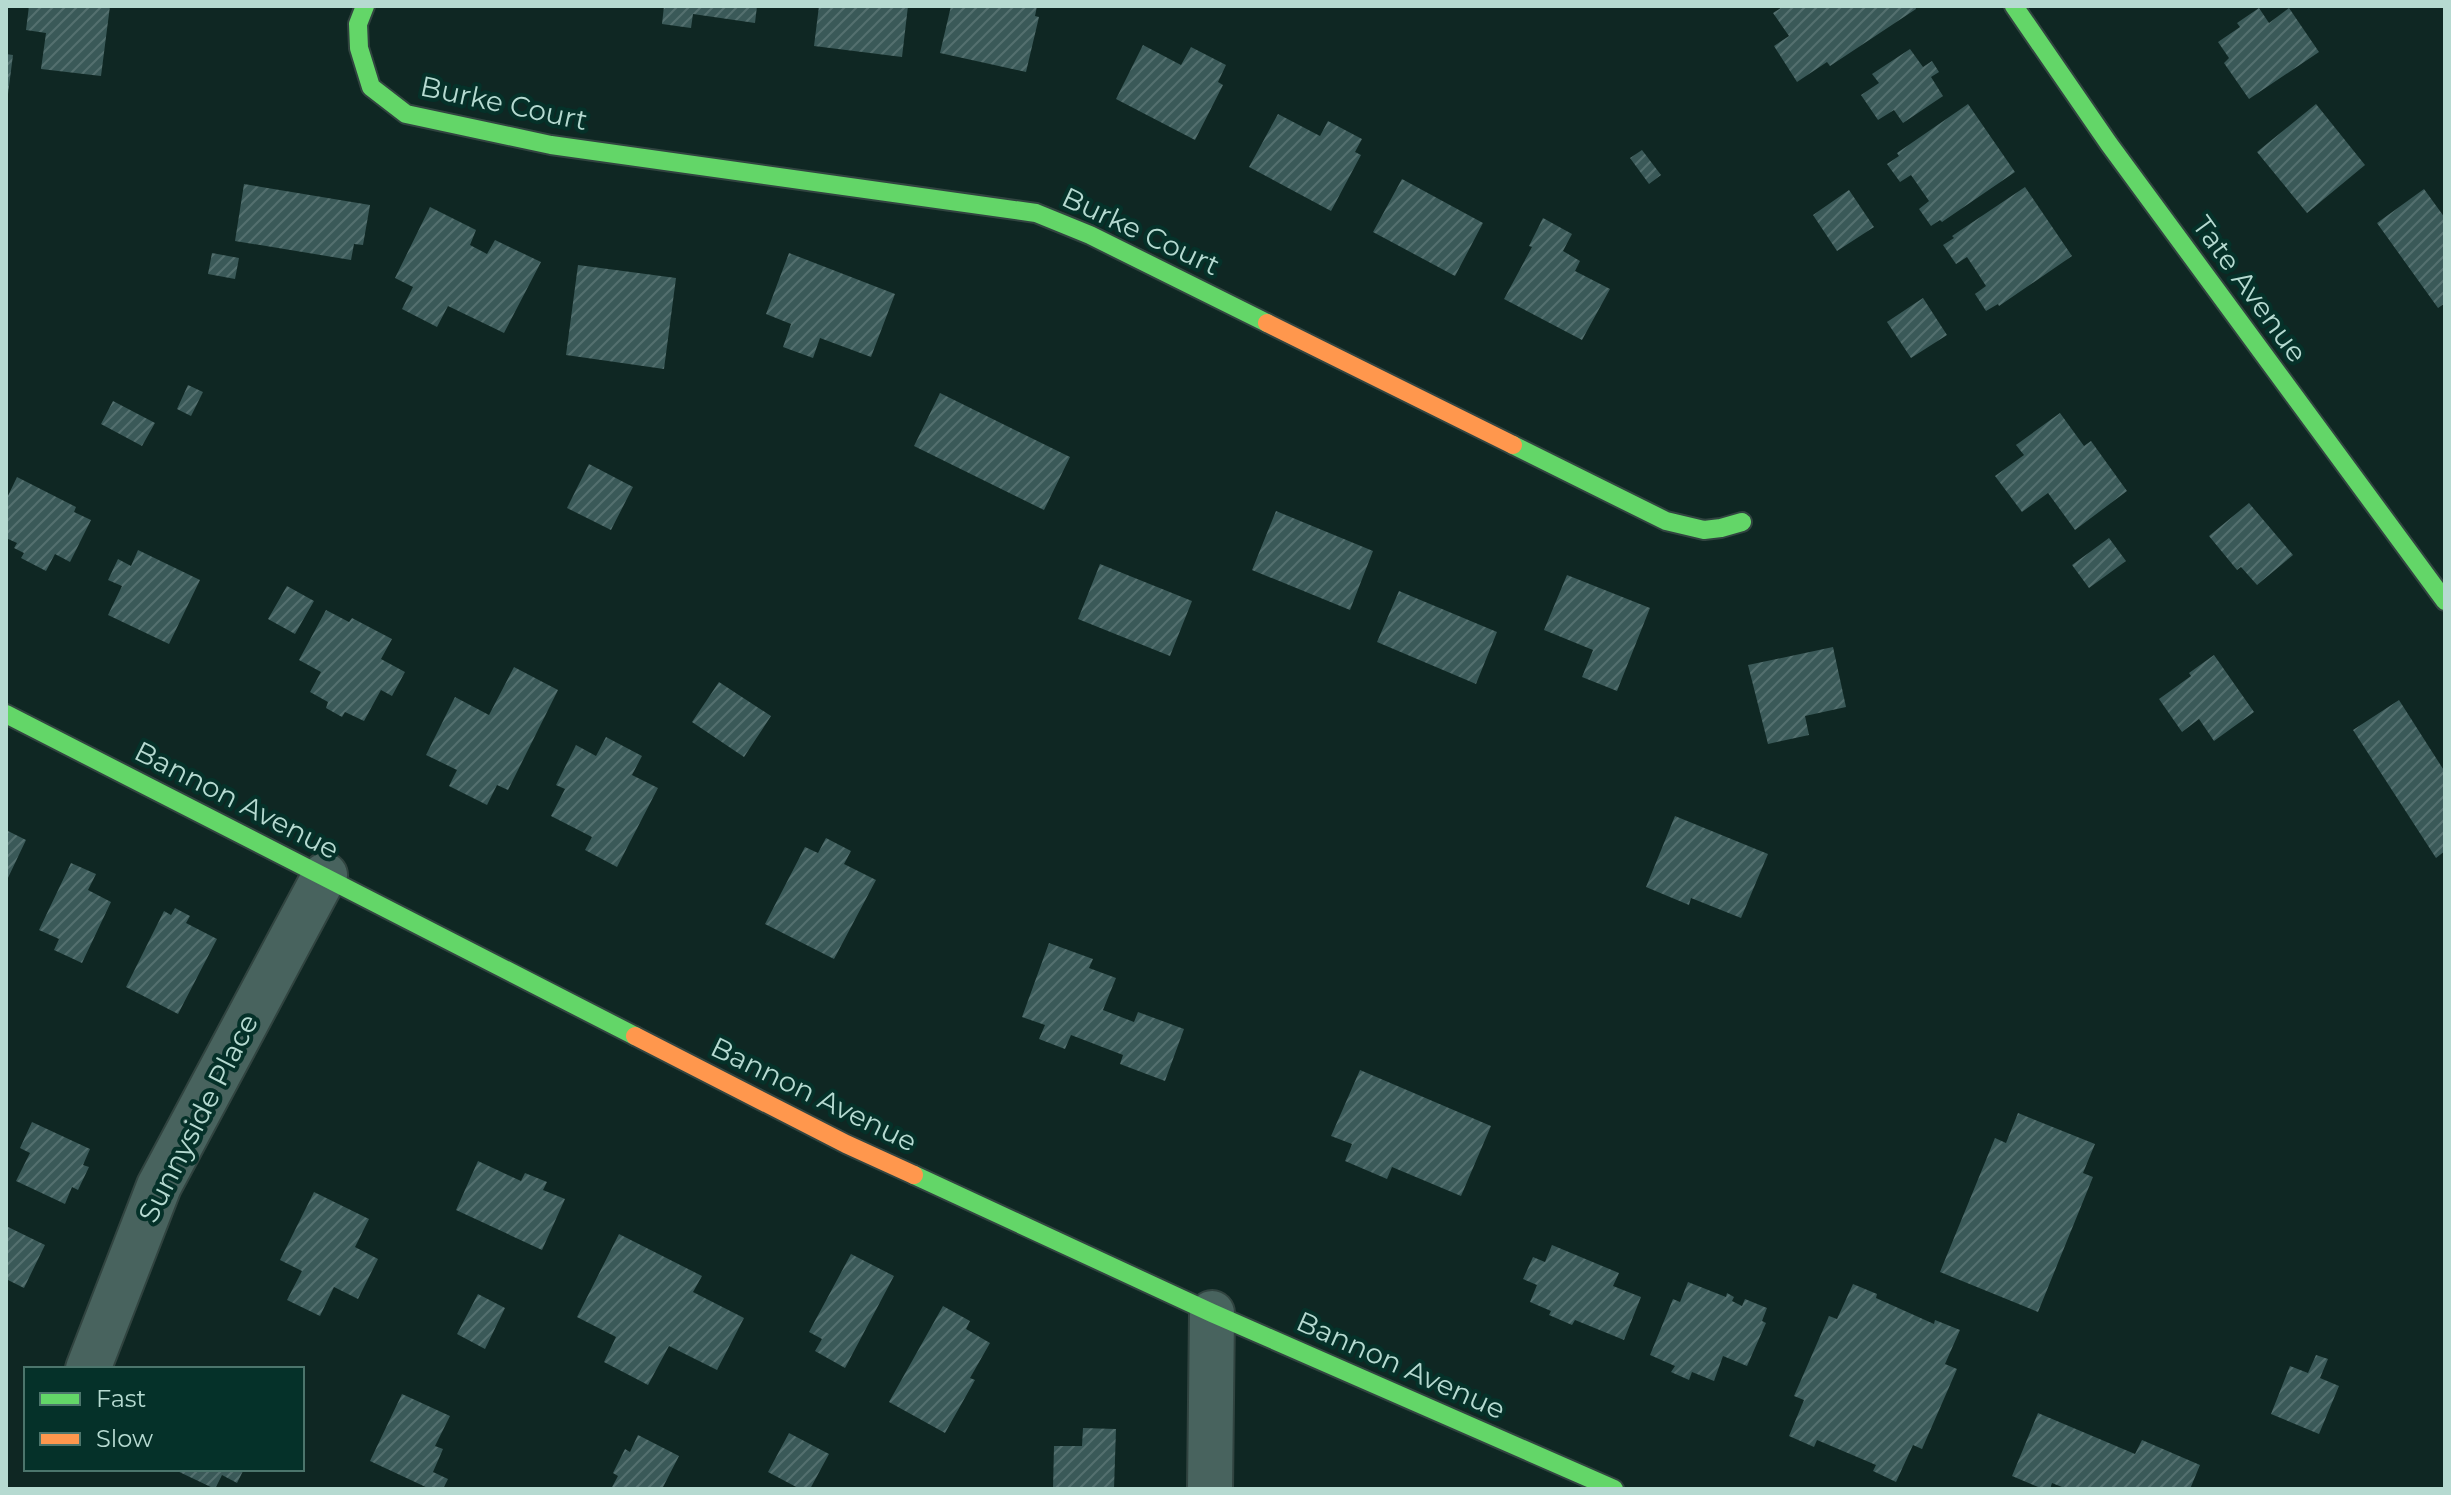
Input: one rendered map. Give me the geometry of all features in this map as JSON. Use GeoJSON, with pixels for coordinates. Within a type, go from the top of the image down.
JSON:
{"type":"FeatureCollection","features":[{"type":"Feature","properties":{"kind":"street","name":"Burke Court"},"geometry":{"type":"LineString","coordinates":[[365,6],[358,24],[359,48],[371,87],[406,114],[551,145],[1036,213],[1090,235],[1666,521],[1695,530],[1718,531],[1742,522]]}},
{"type":"Feature","properties":{"kind":"street","name":"Tate Avenue"},"geometry":{"type":"LineString","coordinates":[[2014,6],[2119,157],[2445,601]]}},
{"type":"Feature","properties":{"kind":"street","name":"Bannon Avenue"},"geometry":{"type":"LineString","coordinates":[[6,714],[846,1144],[1212,1313],[1614,1489]]}},
{"type":"Feature","properties":{"kind":"street","name":"Sunnyside Place"},"geometry":{"type":"LineString","coordinates":[[89,1367],[159,1186],[325,875]]}},
{"type":"Feature","properties":{"kind":"street"},"geometry":{"type":"LineString","coordinates":[[1210,1489],[1212,1313]]}},
{"type":"Feature","properties":{"kind":"building"},"geometry":{"type":"Polygon","coordinates":[[[29,6],[110,6],[101,76],[41,69],[46,33],[26,30],[29,6]]]}},
{"type":"Feature","properties":{"kind":"building"},"geometry":{"type":"Polygon","coordinates":[[[664,6],[757,6],[755,23],[693,14],[691,28],[662,24],[664,6]]]}},
{"type":"Feature","properties":{"kind":"building"},"geometry":{"type":"Polygon","coordinates":[[[819,6],[908,6],[902,57],[814,46],[819,6]]]}},
{"type":"Feature","properties":{"kind":"building"},"geometry":{"type":"Polygon","coordinates":[[[951,6],[1037,6],[1035,16],[1039,17],[1026,72],[940,53],[951,6]]]}},
{"type":"Feature","properties":{"kind":"building"},"geometry":{"type":"Polygon","coordinates":[[[1784,6],[1915,6],[1916,9],[1830,66],[1827,62],[1797,82],[1774,46],[1789,36],[1773,13],[1784,6]]]}},
{"type":"Feature","properties":{"kind":"building"},"geometry":{"type":"Polygon","coordinates":[[[2259,8],[2269,23],[2289,8],[2319,52],[2249,99],[2224,63],[2229,58],[2218,42],[2240,27],[2237,23],[2259,8]]]}},
{"type":"Feature","properties":{"kind":"building"},"geometry":{"type":"Polygon","coordinates":[[[1143,45],[1181,65],[1191,47],[1226,65],[1218,82],[1223,85],[1195,140],[1116,99],[1143,45]]]}},
{"type":"Feature","properties":{"kind":"building"},"geometry":{"type":"Polygon","coordinates":[[[1910,49],[1923,67],[1932,61],[1939,72],[1931,77],[1943,96],[1903,123],[1894,110],[1878,120],[1861,95],[1879,83],[1872,74],[1910,49]]]}},
{"type":"Feature","properties":{"kind":"building"},"geometry":{"type":"Polygon","coordinates":[[[6,54],[13,55],[8,94],[6,94],[6,54]]]}},
{"type":"Feature","properties":{"kind":"building"},"geometry":{"type":"Polygon","coordinates":[[[1968,104],[2015,172],[1942,222],[1940,220],[1931,226],[1919,209],[1929,201],[1911,175],[1900,182],[1887,164],[1899,156],[1897,153],[1968,104]]]}},
{"type":"Feature","properties":{"kind":"building"},"geometry":{"type":"Polygon","coordinates":[[[2316,104],[2365,165],[2307,213],[2257,152],[2316,104]]]}},
{"type":"Feature","properties":{"kind":"building"},"geometry":{"type":"Polygon","coordinates":[[[1278,114],[1320,136],[1328,121],[1362,139],[1355,152],[1361,155],[1331,211],[1249,167],[1278,114]]]}},
{"type":"Feature","properties":{"kind":"building"},"geometry":{"type":"Polygon","coordinates":[[[1642,150],[1661,175],[1649,184],[1630,158],[1642,150]]]}},
{"type":"Feature","properties":{"kind":"building"},"geometry":{"type":"Polygon","coordinates":[[[1402,179],[1483,223],[1455,276],[1373,232],[1402,179]]]}},
{"type":"Feature","properties":{"kind":"building"},"geometry":{"type":"Polygon","coordinates":[[[244,184],[370,205],[363,245],[354,244],[351,260],[235,241],[244,184]]]}},
{"type":"Feature","properties":{"kind":"building"},"geometry":{"type":"Polygon","coordinates":[[[2025,187],[2072,256],[1999,306],[1986,311],[1975,294],[1986,286],[1967,257],[1956,264],[1943,245],[2025,187]]]}},
{"type":"Feature","properties":{"kind":"building"},"geometry":{"type":"Polygon","coordinates":[[[2424,189],[2445,218],[2445,303],[2438,308],[2377,223],[2424,189]]]}},
{"type":"Feature","properties":{"kind":"building"},"geometry":{"type":"Polygon","coordinates":[[[1849,190],[1874,227],[1837,251],[1813,215],[1849,190]]]}},
{"type":"Feature","properties":{"kind":"building"},"geometry":{"type":"Polygon","coordinates":[[[430,207],[476,230],[470,245],[487,254],[495,240],[541,262],[504,333],[448,306],[437,327],[402,309],[413,287],[395,278],[430,207]]]}},
{"type":"Feature","properties":{"kind":"building"},"geometry":{"type":"Polygon","coordinates":[[[1543,218],[1572,234],[1563,251],[1580,261],[1575,271],[1610,289],[1582,340],[1504,299],[1532,247],[1529,246],[1543,218]]]}},
{"type":"Feature","properties":{"kind":"building"},"geometry":{"type":"Polygon","coordinates":[[[212,253],[239,258],[235,279],[208,274],[212,253]]]}},
{"type":"Feature","properties":{"kind":"building"},"geometry":{"type":"Polygon","coordinates":[[[789,253],[895,294],[871,357],[820,338],[813,358],[783,347],[791,324],[766,314],[789,253]]]}},
{"type":"Feature","properties":{"kind":"building"},"geometry":{"type":"Polygon","coordinates":[[[578,265],[676,278],[664,369],[566,355],[578,265]]]}},
{"type":"Feature","properties":{"kind":"building"},"geometry":{"type":"Polygon","coordinates":[[[1923,298],[1947,335],[1911,358],[1887,322],[1923,298]]]}},
{"type":"Feature","properties":{"kind":"building"},"geometry":{"type":"Polygon","coordinates":[[[188,385],[203,392],[191,416],[177,409],[188,385]]]}},
{"type":"Feature","properties":{"kind":"building"},"geometry":{"type":"Polygon","coordinates":[[[940,393],[1070,457],[1044,510],[914,446],[940,393]]]}},
{"type":"Feature","properties":{"kind":"building"},"geometry":{"type":"Polygon","coordinates":[[[113,401],[155,423],[142,446],[101,424],[113,401]]]}},
{"type":"Feature","properties":{"kind":"building"},"geometry":{"type":"Polygon","coordinates":[[[2060,413],[2084,446],[2091,441],[2127,491],[2075,530],[2048,493],[2022,512],[1995,476],[2024,455],[2016,445],[2060,413]]]}},
{"type":"Feature","properties":{"kind":"building"},"geometry":{"type":"Polygon","coordinates":[[[589,464],[633,487],[611,530],[567,508],[589,464]]]}},
{"type":"Feature","properties":{"kind":"building"},"geometry":{"type":"Polygon","coordinates":[[[17,477],[76,507],[74,512],[91,520],[70,562],[55,554],[46,571],[21,558],[24,553],[14,548],[17,543],[6,538],[6,500],[17,477]]]}},
{"type":"Feature","properties":{"kind":"building"},"geometry":{"type":"Polygon","coordinates":[[[2249,503],[2293,555],[2257,585],[2241,567],[2237,570],[2209,536],[2249,503]]]}},
{"type":"Feature","properties":{"kind":"building"},"geometry":{"type":"Polygon","coordinates":[[[1276,511],[1373,551],[1350,610],[1252,570],[1276,511]]]}},
{"type":"Feature","properties":{"kind":"building"},"geometry":{"type":"Polygon","coordinates":[[[2109,538],[2126,561],[2089,588],[2072,565],[2109,538]]]}},
{"type":"Feature","properties":{"kind":"building"},"geometry":{"type":"Polygon","coordinates":[[[138,550],[200,580],[169,644],[108,615],[122,586],[108,580],[118,559],[131,566],[138,550]]]}},
{"type":"Feature","properties":{"kind":"building"},"geometry":{"type":"Polygon","coordinates":[[[1100,564],[1192,601],[1170,656],[1078,619],[1100,564]]]}},
{"type":"Feature","properties":{"kind":"building"},"geometry":{"type":"Polygon","coordinates":[[[1567,575],[1650,608],[1617,691],[1582,677],[1593,650],[1544,630],[1567,575]]]}},
{"type":"Feature","properties":{"kind":"building"},"geometry":{"type":"Polygon","coordinates":[[[287,586],[314,601],[295,634],[268,619],[287,586]]]}},
{"type":"Feature","properties":{"kind":"building"},"geometry":{"type":"Polygon","coordinates":[[[1399,591],[1497,632],[1476,684],[1377,642],[1399,591]]]}},
{"type":"Feature","properties":{"kind":"building"},"geometry":{"type":"Polygon","coordinates":[[[326,610],[349,622],[352,618],[392,639],[381,659],[405,672],[392,696],[381,690],[364,721],[345,712],[342,717],[326,708],[328,702],[310,692],[321,672],[299,660],[326,610]]]}},
{"type":"Feature","properties":{"kind":"building"},"geometry":{"type":"Polygon","coordinates":[[[1833,647],[1846,707],[1805,716],[1809,735],[1768,744],[1748,665],[1833,647]]]}},
{"type":"Feature","properties":{"kind":"building"},"geometry":{"type":"Polygon","coordinates":[[[2214,655],[2254,712],[2214,741],[2199,719],[2182,732],[2159,699],[2214,655]]]}},
{"type":"Feature","properties":{"kind":"building"},"geometry":{"type":"Polygon","coordinates":[[[514,667],[558,690],[508,790],[497,785],[487,805],[449,786],[457,770],[426,755],[455,697],[489,715],[514,667]]]}},
{"type":"Feature","properties":{"kind":"building"},"geometry":{"type":"Polygon","coordinates":[[[719,682],[771,716],[744,757],[692,722],[719,682]]]}},
{"type":"Feature","properties":{"kind":"building"},"geometry":{"type":"Polygon","coordinates":[[[2399,700],[2445,772],[2445,851],[2436,858],[2353,730],[2399,700]]]}},
{"type":"Feature","properties":{"kind":"building"},"geometry":{"type":"Polygon","coordinates":[[[606,737],[642,756],[632,775],[658,788],[617,867],[585,850],[592,837],[551,816],[565,789],[556,785],[576,745],[596,756],[606,737]]]}},
{"type":"Feature","properties":{"kind":"building"},"geometry":{"type":"Polygon","coordinates":[[[1675,816],[1768,854],[1741,918],[1691,898],[1689,905],[1646,887],[1675,816]]]}},
{"type":"Feature","properties":{"kind":"building"},"geometry":{"type":"Polygon","coordinates":[[[6,830],[26,840],[6,882],[6,830]]]}},
{"type":"Feature","properties":{"kind":"building"},"geometry":{"type":"Polygon","coordinates":[[[826,838],[851,851],[844,864],[876,880],[834,959],[765,924],[805,847],[818,853],[826,838]]]}},
{"type":"Feature","properties":{"kind":"building"},"geometry":{"type":"Polygon","coordinates":[[[71,863],[96,874],[88,890],[111,902],[82,963],[54,950],[59,939],[39,930],[71,863]]]}},
{"type":"Feature","properties":{"kind":"building"},"geometry":{"type":"Polygon","coordinates":[[[175,908],[190,916],[186,923],[217,939],[178,1014],[126,987],[164,911],[171,915],[175,908]]]}},
{"type":"Feature","properties":{"kind":"building"},"geometry":{"type":"Polygon","coordinates":[[[1049,943],[1093,959],[1089,968],[1116,978],[1103,1010],[1134,1022],[1138,1012],[1184,1029],[1165,1081],[1120,1064],[1123,1055],[1071,1035],[1065,1049],[1039,1039],[1045,1025],[1022,1017],[1049,943]]]}},
{"type":"Feature","properties":{"kind":"building"},"geometry":{"type":"Polygon","coordinates":[[[1360,1070],[1491,1126],[1461,1196],[1392,1167],[1387,1179],[1345,1161],[1352,1144],[1331,1136],[1360,1070]]]}},
{"type":"Feature","properties":{"kind":"building"},"geometry":{"type":"Polygon","coordinates":[[[2018,1113],[2095,1144],[2083,1173],[2093,1177],[2038,1312],[1940,1272],[1995,1138],[2006,1143],[2018,1113]]]}},
{"type":"Feature","properties":{"kind":"building"},"geometry":{"type":"Polygon","coordinates":[[[32,1122],[90,1149],[83,1165],[89,1167],[78,1190],[72,1187],[65,1204],[16,1181],[30,1153],[20,1148],[32,1122]]]}},
{"type":"Feature","properties":{"kind":"building"},"geometry":{"type":"Polygon","coordinates":[[[478,1161],[521,1181],[525,1173],[547,1182],[543,1190],[565,1199],[542,1250],[456,1210],[478,1161]]]}},
{"type":"Feature","properties":{"kind":"building"},"geometry":{"type":"Polygon","coordinates":[[[314,1192],[369,1219],[355,1247],[378,1259],[358,1299],[334,1287],[320,1316],[287,1300],[302,1271],[280,1260],[314,1192]]]}},
{"type":"Feature","properties":{"kind":"building"},"geometry":{"type":"Polygon","coordinates":[[[6,1226],[45,1245],[24,1288],[6,1279],[6,1226]]]}},
{"type":"Feature","properties":{"kind":"building"},"geometry":{"type":"Polygon","coordinates":[[[619,1234],[702,1276],[693,1292],[744,1318],[717,1370],[669,1346],[648,1385],[604,1362],[616,1337],[577,1317],[619,1234]]]}},
{"type":"Feature","properties":{"kind":"building"},"geometry":{"type":"Polygon","coordinates":[[[1552,1245],[1619,1273],[1613,1286],[1641,1297],[1624,1340],[1575,1320],[1572,1325],[1530,1302],[1537,1285],[1523,1279],[1533,1257],[1545,1262],[1552,1245]]]}},
{"type":"Feature","properties":{"kind":"building"},"geometry":{"type":"Polygon","coordinates":[[[851,1254],[894,1276],[845,1368],[815,1351],[822,1339],[809,1332],[851,1254]]]}},
{"type":"Feature","properties":{"kind":"building"},"geometry":{"type":"Polygon","coordinates":[[[1688,1282],[1726,1297],[1727,1293],[1734,1297],[1732,1301],[1742,1306],[1745,1299],[1767,1308],[1762,1321],[1766,1323],[1747,1366],[1723,1356],[1714,1381],[1692,1372],[1689,1380],[1671,1372],[1675,1366],[1650,1355],[1673,1299],[1680,1302],[1688,1282]]]}},
{"type":"Feature","properties":{"kind":"building"},"geometry":{"type":"Polygon","coordinates":[[[1853,1284],[1934,1324],[1935,1320],[1960,1330],[1945,1364],[1957,1369],[1922,1449],[1913,1445],[1896,1482],[1873,1471],[1876,1465],[1817,1440],[1814,1447],[1789,1436],[1804,1400],[1794,1396],[1829,1316],[1837,1319],[1853,1284]]]}},
{"type":"Feature","properties":{"kind":"building"},"geometry":{"type":"Polygon","coordinates":[[[478,1294],[505,1308],[485,1349],[457,1334],[478,1294]]]}},
{"type":"Feature","properties":{"kind":"building"},"geometry":{"type":"Polygon","coordinates":[[[943,1306],[970,1321],[966,1329],[990,1343],[970,1378],[975,1380],[945,1433],[889,1402],[943,1306]]]}},
{"type":"Feature","properties":{"kind":"building"},"geometry":{"type":"Polygon","coordinates":[[[2316,1355],[2328,1359],[2320,1378],[2339,1386],[2319,1434],[2271,1414],[2290,1366],[2308,1373],[2316,1355]]]}},
{"type":"Feature","properties":{"kind":"building"},"geometry":{"type":"Polygon","coordinates":[[[402,1394],[450,1416],[435,1446],[443,1449],[433,1472],[448,1479],[443,1489],[430,1489],[370,1461],[402,1394]]]}},
{"type":"Feature","properties":{"kind":"building"},"geometry":{"type":"Polygon","coordinates":[[[2038,1413],[2135,1454],[2142,1440],[2200,1465],[2190,1489],[2067,1489],[2052,1483],[2050,1489],[2043,1489],[2012,1476],[2038,1413]]]}},
{"type":"Feature","properties":{"kind":"building"},"geometry":{"type":"Polygon","coordinates":[[[1083,1428],[1116,1429],[1114,1489],[1053,1489],[1054,1446],[1082,1446],[1083,1428]]]}},
{"type":"Feature","properties":{"kind":"building"},"geometry":{"type":"Polygon","coordinates":[[[789,1433],[829,1454],[810,1489],[800,1489],[768,1472],[789,1433]]]}},
{"type":"Feature","properties":{"kind":"building"},"geometry":{"type":"Polygon","coordinates":[[[638,1435],[679,1456],[662,1489],[611,1489],[618,1476],[613,1473],[625,1449],[630,1452],[638,1435]]]}},
{"type":"Feature","properties":{"kind":"building"},"geometry":{"type":"Polygon","coordinates":[[[177,1471],[243,1471],[237,1483],[222,1475],[215,1489],[177,1471]]]}},
{"type":"Feature","properties":{"kind":"traffic: fast"},"geometry":{"type":"LineString","coordinates":[[365,6],[358,24],[359,48],[371,87],[406,114],[551,145],[1036,213],[1090,235],[1267,323]]}},
{"type":"Feature","properties":{"kind":"traffic: fast"},"geometry":{"type":"LineString","coordinates":[[2014,6],[2109,144],[2445,601]]}},
{"type":"Feature","properties":{"kind":"traffic: fast"},"geometry":{"type":"LineString","coordinates":[[1513,445],[1666,521],[1704,530],[1742,522]]}},
{"type":"Feature","properties":{"kind":"traffic: fast"},"geometry":{"type":"LineString","coordinates":[[6,714],[635,1036]]}},
{"type":"Feature","properties":{"kind":"traffic: fast"},"geometry":{"type":"LineString","coordinates":[[914,1175],[1212,1313],[1614,1489]]}},
{"type":"Feature","properties":{"kind":"traffic: slow"},"geometry":{"type":"LineString","coordinates":[[1267,323],[1513,445]]}},
{"type":"Feature","properties":{"kind":"traffic: slow"},"geometry":{"type":"LineString","coordinates":[[635,1036],[846,1144],[914,1175]]}}]}
